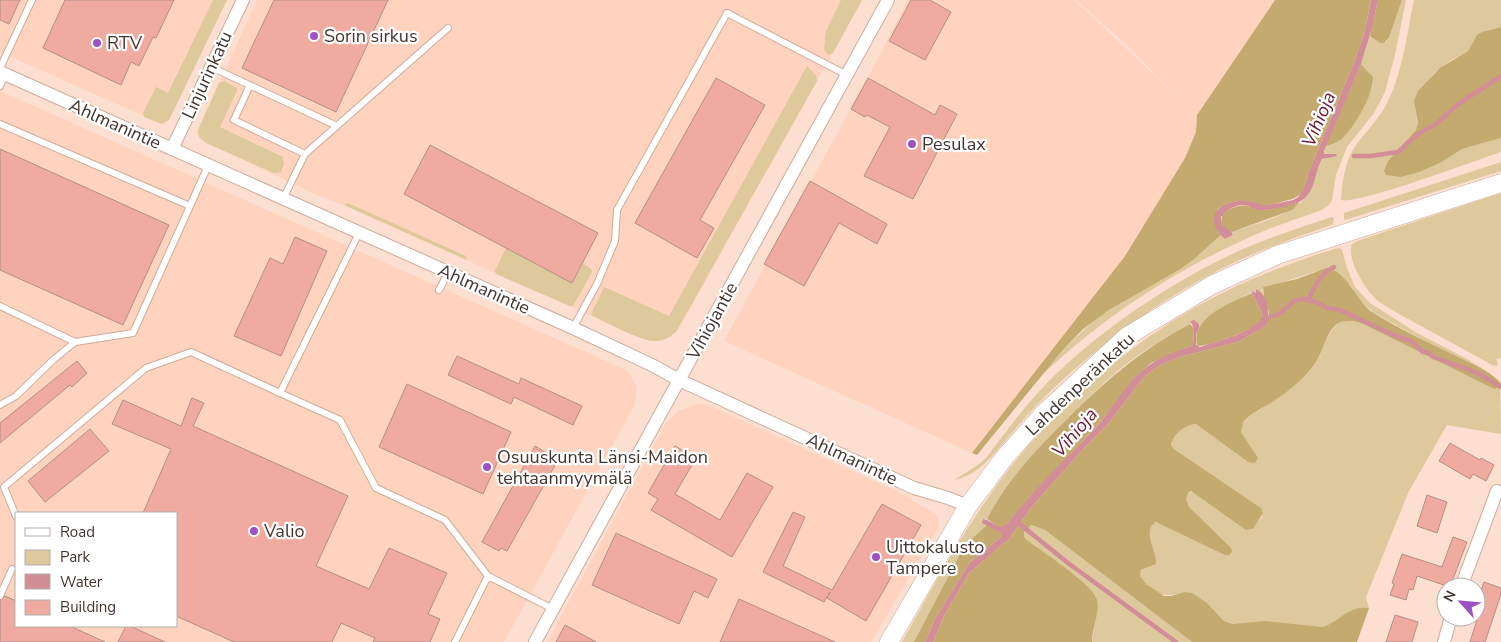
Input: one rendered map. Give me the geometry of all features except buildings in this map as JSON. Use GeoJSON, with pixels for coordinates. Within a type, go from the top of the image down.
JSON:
{"type":"FeatureCollection","features":[{"type":"Feature","properties":{"kind":"main road","name":"Lahdenperänkatu"},"geometry":{"type":"LineString","coordinates":[[890,642],[968,506],[1004,458],[1045,412],[1119,343],[1212,285],[1277,255],[1501,183]]}},
{"type":"Feature","properties":{"kind":"street","name":"Linjurinkatu"},"geometry":{"type":"LineString","coordinates":[[172,149],[243,0]]}},
{"type":"Feature","properties":{"kind":"street","name":"Vihiojantie"},"geometry":{"type":"LineString","coordinates":[[535,642],[888,0]]}},
{"type":"Feature","properties":{"kind":"street","name":"Ahlmanintie"},"geometry":{"type":"LineString","coordinates":[[1,75],[573,328],[654,366],[679,380],[914,488],[968,506]]}},
{"type":"Feature","properties":{"kind":"street"},"geometry":{"type":"LineString","coordinates":[[1465,577],[1497,490]]}},
{"type":"Feature","properties":{"kind":"street"},"geometry":{"type":"LineString","coordinates":[[1444,642],[1448,627]]}},
{"type":"Feature","properties":{"kind":"lane"},"geometry":{"type":"LineString","coordinates":[[1,75],[32,0]]}},
{"type":"Feature","properties":{"kind":"lane"},"geometry":{"type":"LineString","coordinates":[[573,328],[597,284],[615,241],[618,210],[727,13],[847,76]]}},
{"type":"Feature","properties":{"kind":"lane"},"geometry":{"type":"LineString","coordinates":[[283,200],[305,154],[448,28]]}},
{"type":"Feature","properties":{"kind":"lane"},"geometry":{"type":"LineString","coordinates":[[211,67],[337,126]]}},
{"type":"Feature","properties":{"kind":"lane"},"geometry":{"type":"LineString","coordinates":[[250,85],[234,120],[305,154]]}},
{"type":"Feature","properties":{"kind":"lane"},"geometry":{"type":"LineString","coordinates":[[0,124],[190,206]]}},
{"type":"Feature","properties":{"kind":"lane"},"geometry":{"type":"LineString","coordinates":[[0,405],[16,396],[53,360],[75,342],[133,333],[208,166]]}},
{"type":"Feature","properties":{"kind":"lane"},"geometry":{"type":"LineString","coordinates":[[280,393],[359,233]]}},
{"type":"Feature","properties":{"kind":"lane"},"geometry":{"type":"LineString","coordinates":[[439,290],[448,273]]}},
{"type":"Feature","properties":{"kind":"lane"},"geometry":{"type":"LineString","coordinates":[[0,306],[75,342]]}},
{"type":"Feature","properties":{"kind":"lane"},"geometry":{"type":"LineString","coordinates":[[15,514],[4,487],[146,368],[191,352],[340,420],[376,488],[445,520],[488,576],[553,609]]}},
{"type":"Feature","properties":{"kind":"lane"},"geometry":{"type":"LineString","coordinates":[[0,596],[12,569]]}},
{"type":"Feature","properties":{"kind":"lane"},"geometry":{"type":"LineString","coordinates":[[455,642],[488,576]]}},
{"type":"Feature","properties":{"kind":"shaded area"},"geometry":{"type":"Polygon","coordinates":[[[0,0],[227,0],[169,120],[162,124],[0,52],[0,0]]]}},
{"type":"Feature","properties":{"kind":"shaded area"},"geometry":{"type":"Polygon","coordinates":[[[257,0],[862,0],[680,327],[665,340],[656,341],[645,340],[346,206],[321,197],[201,140],[197,134],[198,130],[257,0]]]}},
{"type":"Feature","properties":{"kind":"shaded area"},"geometry":{"type":"Polygon","coordinates":[[[908,0],[1074,0],[1179,98],[1127,45],[1076,0],[1275,0],[1197,115],[1196,132],[1185,158],[1125,256],[972,453],[724,341],[908,0]]]}},
{"type":"Feature","properties":{"kind":"shaded area"},"geometry":{"type":"Polygon","coordinates":[[[1275,0],[1371,0],[1365,31],[1355,60],[1302,193],[1273,205],[1233,202],[1219,208],[1217,210],[1218,232],[1221,235],[1179,270],[1109,310],[1083,329],[1061,352],[977,455],[972,453],[1125,256],[1185,158],[1196,132],[1197,115],[1275,0]]]}},
{"type":"Feature","properties":{"kind":"shaded area"},"geometry":{"type":"Polygon","coordinates":[[[1378,0],[1402,0],[1389,37],[1384,43],[1380,43],[1370,36],[1378,0]]]}},
{"type":"Feature","properties":{"kind":"shaded area"},"geometry":{"type":"Polygon","coordinates":[[[1501,27],[1501,138],[1462,149],[1440,163],[1419,172],[1401,177],[1386,175],[1384,171],[1388,161],[1416,130],[1418,123],[1414,101],[1418,91],[1440,68],[1468,51],[1477,35],[1501,27]]]}},
{"type":"Feature","properties":{"kind":"shaded area"},"geometry":{"type":"Polygon","coordinates":[[[1361,64],[1373,77],[1370,93],[1351,128],[1340,140],[1325,146],[1361,64]]]}},
{"type":"Feature","properties":{"kind":"shaded area"},"geometry":{"type":"Polygon","coordinates":[[[0,91],[626,370],[630,374],[637,388],[634,406],[504,642],[0,642],[0,91]]]}},
{"type":"Feature","properties":{"kind":"shaded area"},"geometry":{"type":"Polygon","coordinates":[[[1300,202],[1292,210],[1232,232],[1222,226],[1222,215],[1230,209],[1247,206],[1262,210],[1300,202]]]}},
{"type":"Feature","properties":{"kind":"shaded area"},"geometry":{"type":"Polygon","coordinates":[[[1326,268],[1340,274],[1372,312],[1413,335],[1484,370],[1500,382],[1501,385],[1495,389],[1492,388],[1361,323],[1349,321],[1340,323],[1333,327],[1317,361],[1311,369],[1283,395],[1253,413],[1243,422],[1241,432],[1258,458],[1255,463],[1248,462],[1196,424],[1188,426],[1174,437],[1171,445],[1174,449],[1261,508],[1263,513],[1253,529],[1246,530],[1191,491],[1186,499],[1189,507],[1231,548],[1232,552],[1229,555],[1225,555],[1156,522],[1152,526],[1150,536],[1156,564],[1141,570],[1140,576],[1146,584],[1164,596],[1184,592],[1192,593],[1207,603],[1224,621],[1233,624],[1265,621],[1322,627],[1350,611],[1362,607],[1369,608],[1357,642],[1192,642],[1045,530],[1031,525],[1024,532],[1024,537],[1077,577],[1094,594],[1098,605],[1092,642],[933,642],[944,616],[969,573],[1009,539],[1030,509],[1108,424],[1145,376],[1160,365],[1183,356],[1238,342],[1266,326],[1269,312],[1263,287],[1297,279],[1326,268]]]}},
{"type":"Feature","properties":{"kind":"shaded area"},"geometry":{"type":"Polygon","coordinates":[[[1252,293],[1263,315],[1260,322],[1230,337],[1197,346],[1196,336],[1206,319],[1224,306],[1252,293]]]}},
{"type":"Feature","properties":{"kind":"shaded area"},"geometry":{"type":"Polygon","coordinates":[[[1190,324],[1194,328],[1193,345],[1151,363],[1140,373],[1095,428],[1030,496],[1008,523],[1000,527],[987,519],[995,504],[1024,464],[1084,402],[1141,355],[1190,324]]]}},
{"type":"Feature","properties":{"kind":"shaded area"},"geometry":{"type":"Polygon","coordinates":[[[697,404],[706,404],[901,493],[937,515],[939,523],[937,530],[871,642],[547,642],[665,425],[678,411],[697,404]]]}},
{"type":"Feature","properties":{"kind":"shaded area"},"geometry":{"type":"Polygon","coordinates":[[[987,525],[1001,533],[1001,537],[969,563],[935,619],[925,642],[914,642],[961,552],[967,543],[987,525]]]}},
{"type":"Feature","properties":{"kind":"green space"},"geometry":{"type":"Polygon","coordinates":[[[213,0],[227,0],[169,120],[162,124],[144,117],[143,113],[156,87],[168,93],[213,0]]]}},
{"type":"Feature","properties":{"kind":"green space"},"geometry":{"type":"Polygon","coordinates":[[[841,0],[862,0],[833,53],[828,55],[824,50],[826,31],[841,0]]]}},
{"type":"Feature","properties":{"kind":"green space"},"geometry":{"type":"Polygon","coordinates":[[[1402,0],[1406,0],[1395,55],[1385,92],[1374,113],[1347,147],[1336,175],[1332,200],[1328,206],[1234,244],[1146,293],[1091,332],[1041,376],[1061,352],[1092,322],[1109,310],[1179,270],[1221,235],[1226,239],[1233,235],[1232,232],[1275,217],[1304,200],[1312,188],[1322,159],[1336,154],[1324,154],[1325,146],[1334,142],[1348,130],[1359,114],[1372,88],[1372,77],[1361,64],[1370,36],[1380,43],[1386,42],[1402,0]]]}},
{"type":"Feature","properties":{"kind":"green space"},"geometry":{"type":"Polygon","coordinates":[[[1414,0],[1501,0],[1501,27],[1482,32],[1474,40],[1468,51],[1450,61],[1433,74],[1415,106],[1418,127],[1413,135],[1401,177],[1433,166],[1462,149],[1501,138],[1501,152],[1369,196],[1341,200],[1346,166],[1350,155],[1380,115],[1393,89],[1404,52],[1414,0]]]}},
{"type":"Feature","properties":{"kind":"green space"},"geometry":{"type":"Polygon","coordinates":[[[807,66],[816,75],[817,81],[676,332],[664,339],[649,340],[633,335],[593,316],[591,314],[604,287],[669,316],[807,66]]]}},
{"type":"Feature","properties":{"kind":"green space"},"geometry":{"type":"Polygon","coordinates":[[[224,81],[237,88],[237,91],[220,127],[283,157],[284,164],[281,172],[274,173],[206,143],[199,137],[198,130],[219,83],[224,81]]]}},
{"type":"Feature","properties":{"kind":"green space"},"geometry":{"type":"Polygon","coordinates":[[[1501,162],[1501,171],[1344,219],[1344,213],[1501,162]]]}},
{"type":"Feature","properties":{"kind":"green space"},"geometry":{"type":"Polygon","coordinates":[[[1501,193],[1501,358],[1496,359],[1498,365],[1494,366],[1377,300],[1357,272],[1351,257],[1351,250],[1352,244],[1357,241],[1501,193]]]}},
{"type":"Feature","properties":{"kind":"green space"},"geometry":{"type":"Polygon","coordinates":[[[348,203],[466,256],[467,260],[344,204],[348,203]]]}},
{"type":"Feature","properties":{"kind":"green space"},"geometry":{"type":"Polygon","coordinates":[[[1332,217],[1334,218],[1333,224],[1246,257],[1191,285],[1139,318],[1089,357],[1056,386],[982,466],[964,477],[954,480],[986,458],[1046,384],[1115,324],[1168,289],[1223,259],[1260,242],[1332,217]]]}},
{"type":"Feature","properties":{"kind":"green space"},"geometry":{"type":"Polygon","coordinates":[[[506,248],[572,283],[583,263],[592,272],[573,306],[570,306],[496,274],[495,271],[506,248]]]}},
{"type":"Feature","properties":{"kind":"green space"},"geometry":{"type":"Polygon","coordinates":[[[1340,248],[1355,287],[1370,303],[1417,333],[1490,373],[1374,313],[1358,299],[1351,286],[1326,268],[1262,289],[1264,297],[1260,291],[1252,292],[1224,306],[1211,315],[1199,328],[1199,324],[1191,320],[1190,324],[1166,337],[1129,362],[1098,388],[1070,416],[1014,477],[987,519],[984,519],[983,524],[987,525],[967,543],[914,642],[902,642],[961,538],[1008,470],[1065,406],[1097,377],[1130,350],[1203,303],[1268,272],[1340,248]]]}},
{"type":"Feature","properties":{"kind":"green space"},"geometry":{"type":"Polygon","coordinates":[[[1345,320],[1361,323],[1492,388],[1499,386],[1500,382],[1501,434],[1447,425],[1409,491],[1366,597],[1369,608],[1362,607],[1350,611],[1322,627],[1237,625],[1224,621],[1207,603],[1184,592],[1165,595],[1153,591],[1143,582],[1140,576],[1141,570],[1156,564],[1149,535],[1149,530],[1154,523],[1159,523],[1232,551],[1189,507],[1186,499],[1188,493],[1194,492],[1251,530],[1262,517],[1261,508],[1174,449],[1171,445],[1174,437],[1184,428],[1196,424],[1248,462],[1240,429],[1243,422],[1283,395],[1304,377],[1317,361],[1333,328],[1345,320]]]}},
{"type":"Feature","properties":{"kind":"green space"},"geometry":{"type":"Polygon","coordinates":[[[1030,525],[1045,530],[1192,642],[1092,642],[1097,611],[1096,597],[1076,577],[1024,537],[1024,532],[1030,525]]]}},
{"type":"Feature","properties":{"kind":"water"},"geometry":{"type":"Polygon","coordinates":[[[1371,0],[1378,0],[1361,64],[1324,151],[1324,154],[1336,154],[1337,156],[1322,159],[1309,194],[1301,201],[1290,205],[1258,210],[1242,205],[1225,212],[1221,217],[1222,225],[1231,231],[1233,235],[1225,239],[1217,230],[1214,219],[1220,207],[1239,201],[1267,205],[1293,200],[1302,193],[1355,60],[1365,31],[1371,0]]]}},
{"type":"Feature","properties":{"kind":"water"},"geometry":{"type":"Polygon","coordinates":[[[1256,289],[1266,300],[1268,316],[1266,326],[1238,342],[1183,356],[1160,365],[1145,376],[1108,424],[1030,509],[1009,539],[969,573],[944,616],[933,642],[925,642],[935,619],[969,563],[1001,537],[1001,533],[982,523],[983,519],[998,526],[1008,523],[1039,486],[1103,419],[1135,377],[1156,361],[1193,345],[1194,328],[1190,321],[1194,320],[1199,324],[1196,345],[1200,347],[1236,335],[1260,321],[1263,315],[1252,293],[1252,291],[1256,293],[1256,289]]]}},
{"type":"Feature","properties":{"kind":"waterway"},"geometry":{"type":"LineString","coordinates":[[1354,156],[1398,152],[1418,134],[1436,124],[1457,105],[1501,76]]}},
{"type":"Feature","properties":{"kind":"waterway"},"geometry":{"type":"LineString","coordinates":[[1308,301],[1321,277],[1334,267]]}},
{"type":"Feature","properties":{"kind":"waterway"},"geometry":{"type":"LineString","coordinates":[[1265,319],[1279,314],[1294,301],[1303,299],[1316,302],[1327,308],[1340,310],[1393,335],[1411,341],[1423,352],[1478,373],[1501,387]]}},
{"type":"Feature","properties":{"kind":"waterway"},"geometry":{"type":"LineString","coordinates":[[1016,521],[1068,563],[1176,642]]}},
{"type":"Feature","properties":{"kind":"place","name":"Sorin sirkus"},"geometry":{"type":"Point","coordinates":[314,36]}},
{"type":"Feature","properties":{"kind":"place","name":"RTV"},"geometry":{"type":"Point","coordinates":[97,43]}},
{"type":"Feature","properties":{"kind":"place","name":"Pesulax"},"geometry":{"type":"Point","coordinates":[912,144]}},
{"type":"Feature","properties":{"kind":"place","name":"Osuuskunta Länsi-Maidon tehtaanmyymälä"},"geometry":{"type":"Point","coordinates":[487,467]}},
{"type":"Feature","properties":{"kind":"place","name":"Valio"},"geometry":{"type":"Point","coordinates":[254,531]}},
{"type":"Feature","properties":{"kind":"place","name":"Uittokalusto Tampere"},"geometry":{"type":"Point","coordinates":[876,557]}},
{"type":"Feature","properties":{"kind":"water label","name":"Vihioja"},"geometry":{"type":"Point","coordinates":[1318,119]}},
{"type":"Feature","properties":{"kind":"water label","name":"Vihioja"},"geometry":{"type":"Point","coordinates":[1074,432]}}]}
